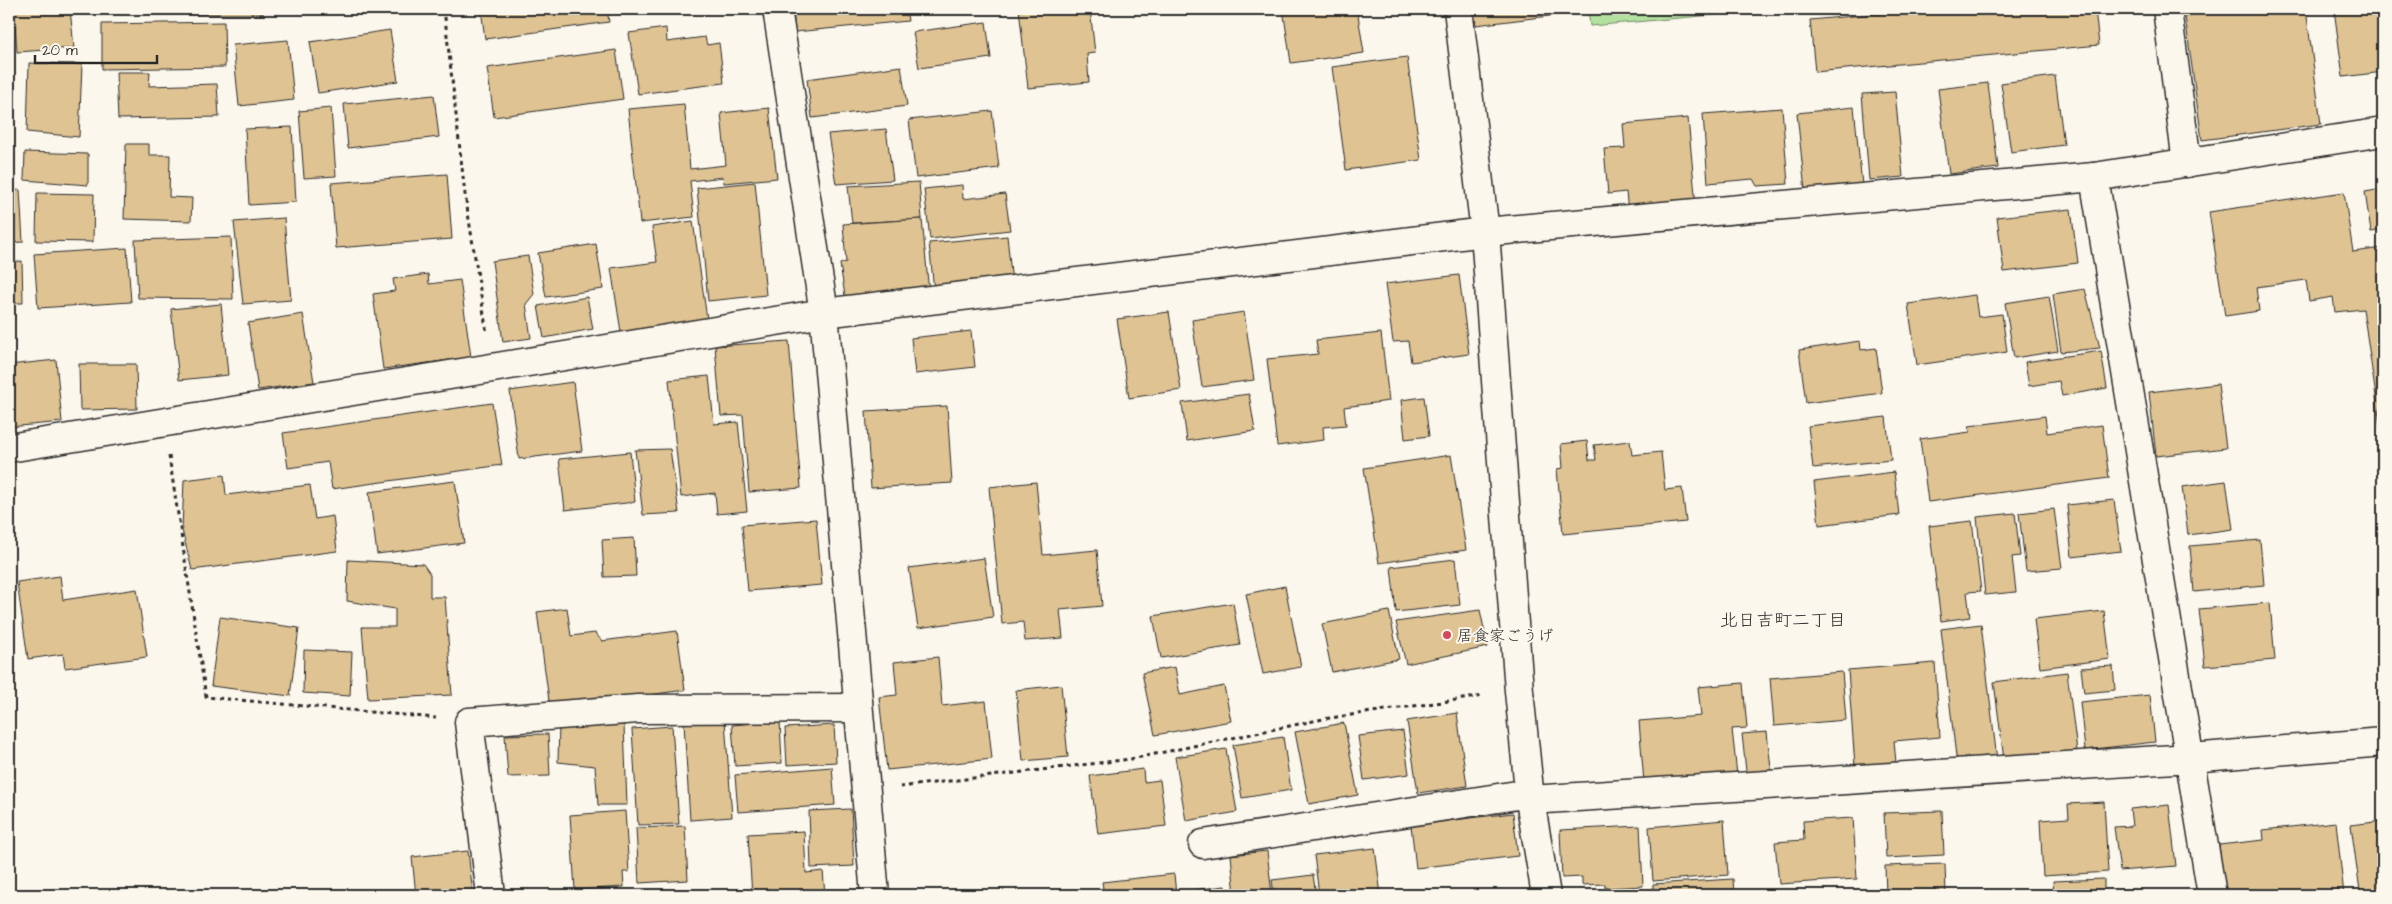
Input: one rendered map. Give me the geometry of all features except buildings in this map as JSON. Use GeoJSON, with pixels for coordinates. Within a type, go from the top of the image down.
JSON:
{"type":"FeatureCollection","features":[{"type":"Feature","properties":{"kind":"street"},"geometry":{"type":"LineString","coordinates":[[777,9],[824,313],[875,895]]}},
{"type":"Feature","properties":{"kind":"street"},"geometry":{"type":"LineString","coordinates":[[1458,9],[1485,232],[1519,690],[1530,796],[1546,895]]}},
{"type":"Feature","properties":{"kind":"street"},"geometry":{"type":"LineString","coordinates":[[2167,9],[2187,163]]}},
{"type":"Feature","properties":{"kind":"street"},"geometry":{"type":"LineString","coordinates":[[9,448],[824,313],[1485,232],[2094,177],[2383,132]]}},
{"type":"Feature","properties":{"kind":"street"},"geometry":{"type":"LineString","coordinates":[[2094,177],[2212,895]]}},
{"type":"Feature","properties":{"kind":"street"},"geometry":{"type":"LineString","coordinates":[[491,895],[468,722],[638,709],[858,708]]}},
{"type":"Feature","properties":{"kind":"street"},"geometry":{"type":"LineString","coordinates":[[1203,844],[1530,796],[2191,758],[2383,742]]}},
{"type":"Feature","properties":{"kind":"path"},"geometry":{"type":"LineString","coordinates":[[444,9],[449,39],[465,194],[492,367]]}},
{"type":"Feature","properties":{"kind":"path"},"geometry":{"type":"LineString","coordinates":[[163,421],[206,697],[468,722]]}},
{"type":"Feature","properties":{"kind":"path"},"geometry":{"type":"LineString","coordinates":[[866,791],[1131,759],[1322,719],[1519,690]]}},
{"type":"Feature","properties":{"kind":"green space"},"geometry":{"type":"Polygon","coordinates":[[[1588,9],[1780,9],[1590,26],[1588,9]]]}},
{"type":"Feature","properties":{"kind":"place","name":"居食家ごうげ"},"geometry":{"type":"Point","coordinates":[1447,635]}},
{"type":"Feature","properties":{"kind":"district","name":"北日吉町二丁目"},"geometry":{"type":"Point","coordinates":[1783,620]}}]}
